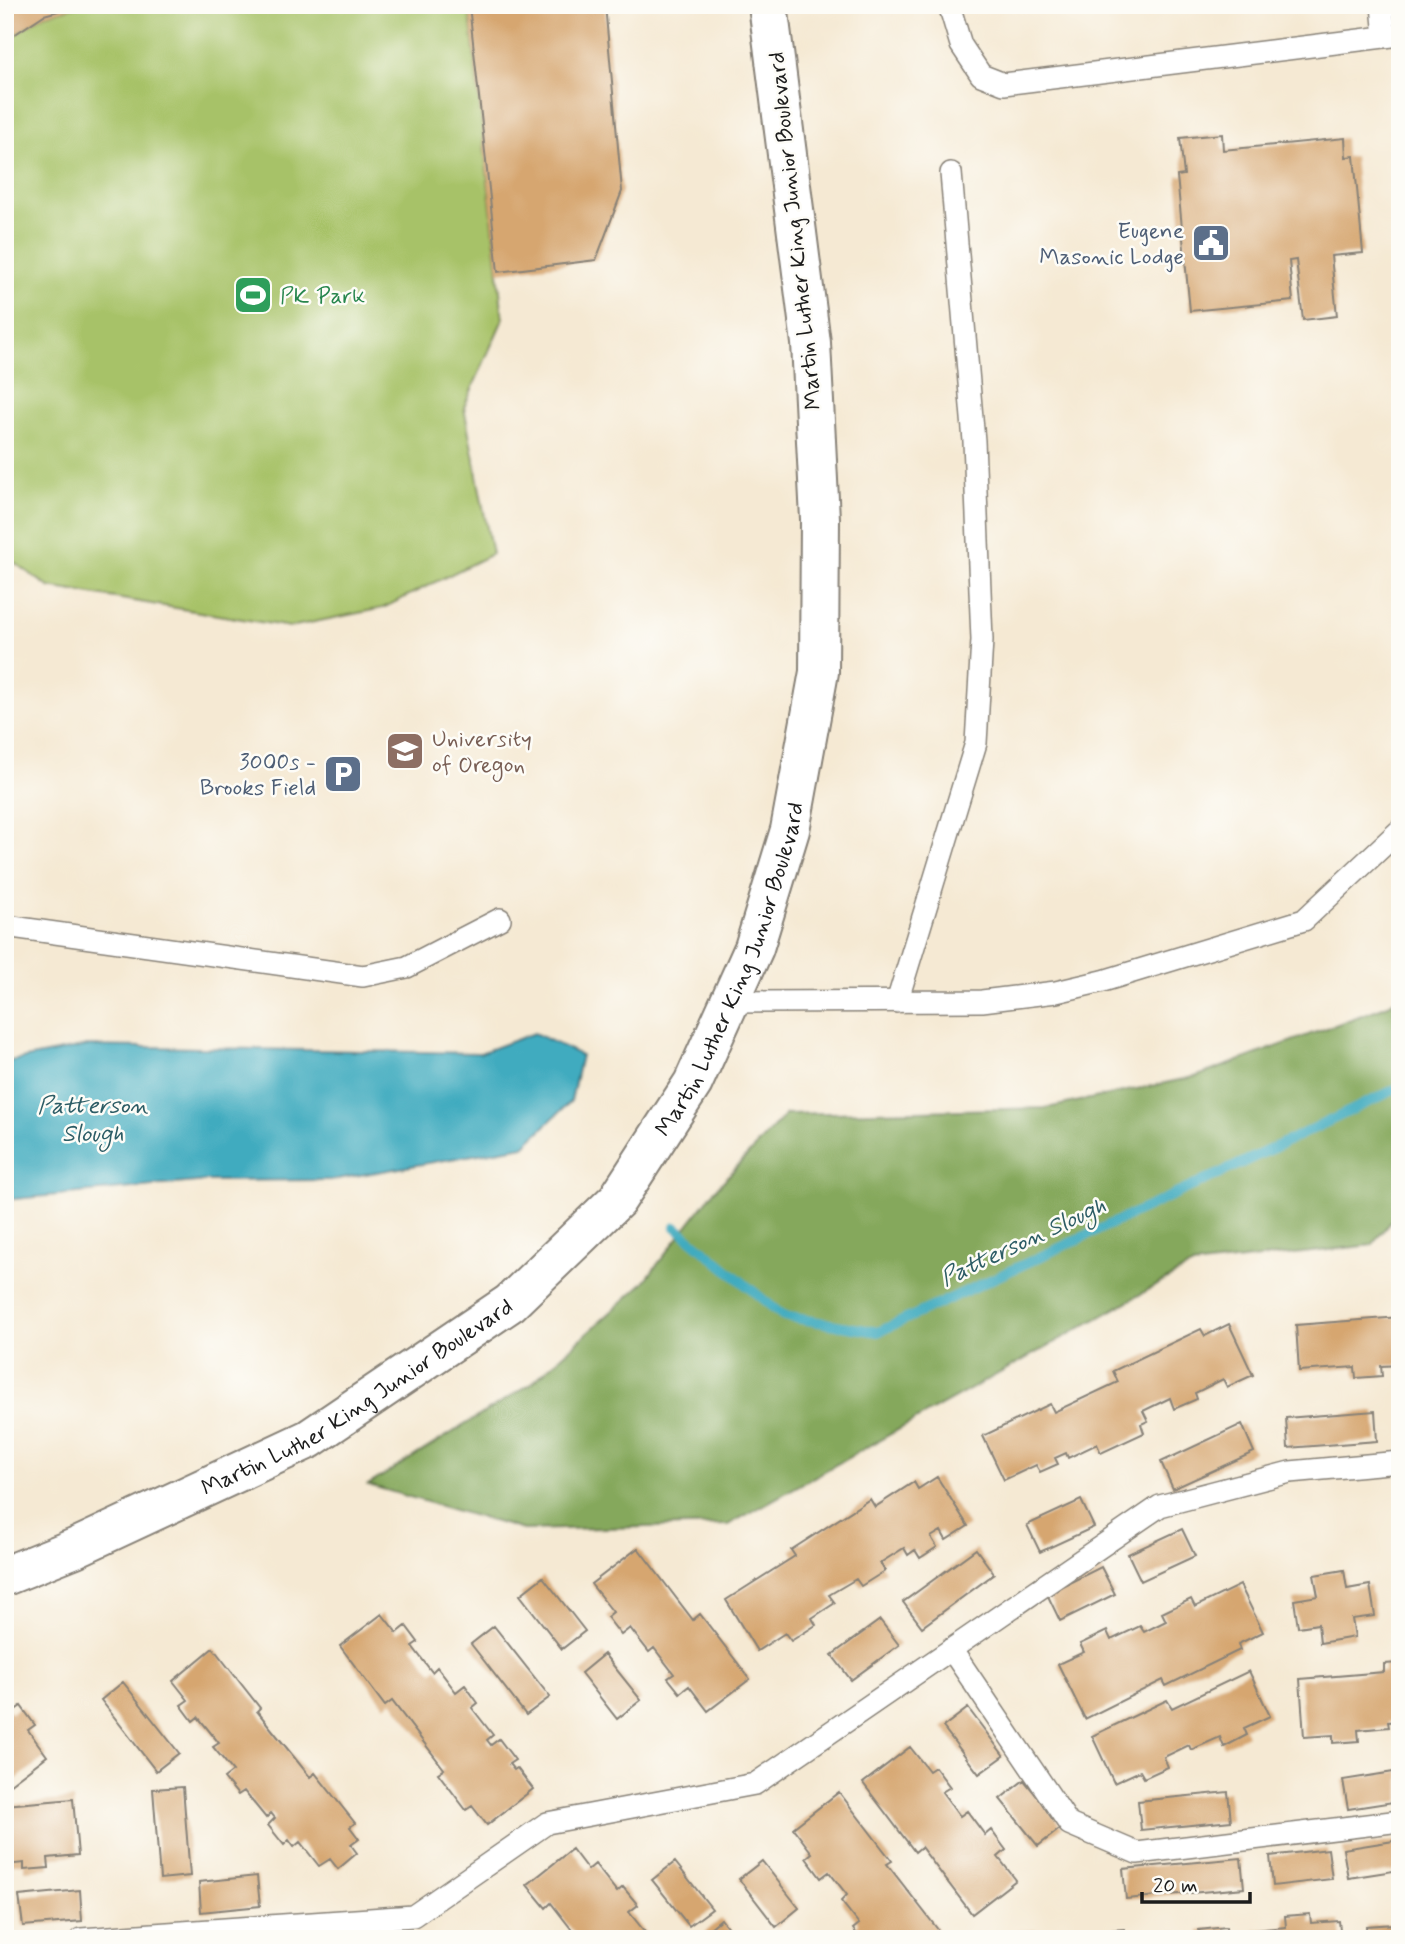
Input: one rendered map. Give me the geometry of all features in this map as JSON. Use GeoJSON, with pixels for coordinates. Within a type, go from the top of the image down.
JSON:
{"type":"FeatureCollection","features":[{"type":"Feature","properties":{"kind":"main road","name":"Martin Luther King Junior Boulevard"},"geometry":{"type":"LineString","coordinates":[[5,1576],[75,1548],[309,1439],[510,1303],[617,1200],[693,1083],[754,948],[790,830],[819,672],[820,519],[811,343],[768,5]]}},
{"type":"Feature","properties":{"kind":"lane"},"geometry":{"type":"LineString","coordinates":[[949,5],[961,44],[981,75],[1004,84],[1392,36],[1382,5]]}},
{"type":"Feature","properties":{"kind":"lane"},"geometry":{"type":"LineString","coordinates":[[897,1002],[976,743],[982,640],[974,441],[951,173]]}},
{"type":"Feature","properties":{"kind":"lane"},"geometry":{"type":"LineString","coordinates":[[729,1002],[982,1001],[1056,992],[1102,981],[1304,920],[1400,830]]}},
{"type":"Feature","properties":{"kind":"lane"},"geometry":{"type":"LineString","coordinates":[[5,926],[362,976],[407,967],[499,919]]}},
{"type":"Feature","properties":{"kind":"lane"},"geometry":{"type":"LineString","coordinates":[[80,1939],[414,1916],[547,1823],[754,1784],[1160,1506],[1290,1472],[1400,1462]]}},
{"type":"Feature","properties":{"kind":"lane"},"geometry":{"type":"LineString","coordinates":[[951,1649],[1069,1824],[1137,1853],[1400,1821]]}},
{"type":"Feature","properties":{"kind":"green space","name":"PK Park"},"geometry":{"type":"Polygon","coordinates":[[[80,5],[469,5],[503,319],[464,407],[492,554],[383,608],[290,627],[49,587],[5,556],[5,41],[44,15],[80,5]]]}},
{"type":"Feature","properties":{"kind":"green space"},"geometry":{"type":"Polygon","coordinates":[[[1400,996],[1400,1209],[1372,1245],[1191,1266],[728,1525],[523,1530],[368,1485],[532,1383],[643,1283],[715,1190],[786,1114],[1047,1108],[1198,1076],[1386,1006],[1400,996]]]}},
{"type":"Feature","properties":{"kind":"water","name":"Patterson Slough"},"geometry":{"type":"Polygon","coordinates":[[[534,1033],[581,1055],[571,1101],[524,1146],[332,1180],[207,1181],[5,1200],[5,1062],[87,1046],[480,1053],[534,1033]]]}},
{"type":"Feature","properties":{"kind":"building"},"geometry":{"type":"Polygon","coordinates":[[[5,5],[77,6],[44,15],[5,41],[5,5]]]}},
{"type":"Feature","properties":{"kind":"building"},"geometry":{"type":"Polygon","coordinates":[[[469,5],[605,5],[622,191],[596,260],[498,272],[469,5]]]}},
{"type":"Feature","properties":{"kind":"building"},"geometry":{"type":"Polygon","coordinates":[[[1222,134],[1223,150],[1345,138],[1346,157],[1354,156],[1363,253],[1331,256],[1337,316],[1303,320],[1296,260],[1289,261],[1293,301],[1190,311],[1177,176],[1184,175],[1180,138],[1222,134]]]}},
{"type":"Feature","properties":{"kind":"building"},"geometry":{"type":"Polygon","coordinates":[[[1400,1317],[1400,1365],[1381,1366],[1382,1376],[1356,1378],[1355,1367],[1299,1371],[1296,1325],[1400,1317]]]}},
{"type":"Feature","properties":{"kind":"building"},"geometry":{"type":"Polygon","coordinates":[[[1229,1324],[1253,1375],[1227,1387],[1223,1379],[1195,1393],[1197,1399],[1174,1409],[1170,1398],[1143,1411],[1148,1421],[1141,1424],[1144,1433],[1101,1453],[1097,1444],[1068,1458],[1066,1453],[1055,1458],[1058,1464],[1040,1472],[1036,1465],[1004,1480],[983,1436],[1050,1404],[1054,1412],[1118,1382],[1113,1371],[1201,1329],[1205,1336],[1229,1324]]]}},
{"type":"Feature","properties":{"kind":"building"},"geometry":{"type":"Polygon","coordinates":[[[1375,1411],[1377,1441],[1288,1448],[1286,1418],[1375,1411]]]}},
{"type":"Feature","properties":{"kind":"building"},"geometry":{"type":"Polygon","coordinates":[[[1242,1424],[1254,1452],[1173,1489],[1161,1462],[1242,1424]]]}},
{"type":"Feature","properties":{"kind":"building"},"geometry":{"type":"Polygon","coordinates":[[[937,1477],[968,1526],[946,1540],[941,1531],[931,1537],[937,1547],[920,1558],[915,1550],[908,1555],[904,1548],[880,1563],[885,1571],[861,1586],[856,1579],[829,1595],[835,1603],[812,1618],[816,1625],[791,1641],[785,1633],[757,1651],[726,1600],[795,1556],[791,1550],[870,1499],[875,1507],[914,1482],[918,1489],[937,1477]]]}},
{"type":"Feature","properties":{"kind":"building"},"geometry":{"type":"Polygon","coordinates":[[[1081,1500],[1094,1527],[1040,1552],[1027,1525],[1081,1500]]]}},
{"type":"Feature","properties":{"kind":"building"},"geometry":{"type":"Polygon","coordinates":[[[1182,1529],[1195,1556],[1141,1581],[1128,1554],[1182,1529]]]}},
{"type":"Feature","properties":{"kind":"building"},"geometry":{"type":"Polygon","coordinates":[[[638,1548],[693,1620],[700,1614],[750,1679],[708,1711],[689,1686],[680,1693],[668,1678],[674,1674],[654,1648],[649,1652],[630,1628],[621,1635],[607,1617],[613,1612],[591,1584],[638,1548]]]}},
{"type":"Feature","properties":{"kind":"building"},"geometry":{"type":"Polygon","coordinates":[[[976,1549],[994,1574],[922,1627],[903,1602],[976,1549]]]}},
{"type":"Feature","properties":{"kind":"building"},"geometry":{"type":"Polygon","coordinates":[[[1101,1567],[1115,1594],[1060,1621],[1047,1594],[1101,1567]]]}},
{"type":"Feature","properties":{"kind":"building"},"geometry":{"type":"Polygon","coordinates":[[[1344,1570],[1347,1589],[1370,1585],[1375,1616],[1352,1619],[1355,1637],[1320,1643],[1318,1624],[1298,1627],[1294,1600],[1318,1596],[1314,1575],[1344,1570]]]}},
{"type":"Feature","properties":{"kind":"building"},"geometry":{"type":"Polygon","coordinates":[[[543,1577],[585,1631],[562,1649],[520,1595],[543,1577]]]}},
{"type":"Feature","properties":{"kind":"building"},"geometry":{"type":"Polygon","coordinates":[[[1240,1585],[1263,1632],[1238,1644],[1240,1650],[1166,1686],[1163,1680],[1085,1719],[1058,1664],[1084,1652],[1080,1644],[1107,1631],[1111,1640],[1140,1626],[1144,1632],[1166,1621],[1162,1613],[1191,1599],[1195,1607],[1240,1585]]]}},
{"type":"Feature","properties":{"kind":"building"},"geometry":{"type":"Polygon","coordinates":[[[382,1614],[397,1633],[406,1626],[418,1642],[412,1646],[432,1672],[437,1667],[456,1692],[465,1685],[478,1703],[472,1708],[493,1735],[487,1740],[491,1745],[499,1739],[515,1760],[509,1764],[514,1770],[517,1768],[533,1789],[487,1825],[472,1806],[466,1810],[438,1773],[444,1769],[392,1701],[385,1706],[340,1646],[382,1614]]]}},
{"type":"Feature","properties":{"kind":"building"},"geometry":{"type":"Polygon","coordinates":[[[880,1620],[899,1645],[851,1680],[832,1655],[880,1620]]]}},
{"type":"Feature","properties":{"kind":"building"},"geometry":{"type":"Polygon","coordinates":[[[494,1626],[550,1697],[526,1715],[471,1644],[494,1626]]]}},
{"type":"Feature","properties":{"kind":"building"},"geometry":{"type":"Polygon","coordinates":[[[213,1648],[260,1708],[257,1711],[310,1777],[315,1773],[355,1823],[350,1827],[359,1839],[351,1845],[357,1853],[338,1869],[330,1859],[319,1866],[300,1842],[294,1847],[289,1840],[284,1845],[268,1825],[275,1818],[271,1813],[266,1818],[244,1791],[238,1795],[224,1778],[233,1771],[213,1747],[219,1743],[198,1717],[193,1721],[181,1705],[188,1700],[173,1681],[213,1648]]]}},
{"type":"Feature","properties":{"kind":"building"},"geometry":{"type":"Polygon","coordinates":[[[604,1654],[641,1700],[617,1719],[581,1673],[604,1654]]]}},
{"type":"Feature","properties":{"kind":"building"},"geometry":{"type":"Polygon","coordinates":[[[1400,1663],[1400,1721],[1388,1722],[1389,1727],[1358,1730],[1359,1741],[1333,1743],[1333,1735],[1304,1737],[1300,1679],[1384,1672],[1384,1664],[1400,1663]]]}},
{"type":"Feature","properties":{"kind":"building"},"geometry":{"type":"Polygon","coordinates":[[[1249,1671],[1270,1716],[1244,1728],[1247,1735],[1224,1747],[1220,1737],[1191,1750],[1189,1745],[1164,1757],[1168,1767],[1144,1778],[1140,1771],[1114,1783],[1092,1736],[1167,1700],[1172,1708],[1249,1671]]]}},
{"type":"Feature","properties":{"kind":"building"},"geometry":{"type":"Polygon","coordinates":[[[123,1682],[179,1753],[156,1771],[101,1700],[123,1682]]]}},
{"type":"Feature","properties":{"kind":"building"},"geometry":{"type":"Polygon","coordinates":[[[5,1706],[11,1713],[21,1706],[35,1725],[28,1730],[47,1756],[5,1788],[5,1706]]]}},
{"type":"Feature","properties":{"kind":"building"},"geometry":{"type":"Polygon","coordinates":[[[968,1708],[1004,1756],[979,1774],[943,1727],[968,1708]]]}},
{"type":"Feature","properties":{"kind":"building"},"geometry":{"type":"Polygon","coordinates":[[[910,1747],[929,1771],[935,1767],[950,1787],[942,1792],[960,1816],[967,1811],[985,1835],[991,1830],[1006,1850],[998,1857],[1016,1880],[972,1914],[921,1847],[915,1852],[863,1783],[910,1747]]]}},
{"type":"Feature","properties":{"kind":"building"},"geometry":{"type":"Polygon","coordinates":[[[1400,1771],[1400,1801],[1348,1809],[1343,1780],[1400,1771]]]}},
{"type":"Feature","properties":{"kind":"building"},"geometry":{"type":"Polygon","coordinates":[[[1024,1780],[1062,1827],[1038,1846],[1000,1799],[1024,1780]]]}},
{"type":"Feature","properties":{"kind":"building"},"geometry":{"type":"Polygon","coordinates":[[[183,1787],[190,1876],[160,1879],[153,1789],[183,1787]]]}},
{"type":"Feature","properties":{"kind":"building"},"geometry":{"type":"Polygon","coordinates":[[[839,1792],[892,1861],[887,1864],[939,1931],[929,1939],[861,1939],[853,1929],[859,1924],[841,1901],[847,1895],[829,1872],[821,1878],[806,1858],[812,1853],[793,1828],[839,1792]]]}},
{"type":"Feature","properties":{"kind":"building"},"geometry":{"type":"Polygon","coordinates":[[[1228,1792],[1231,1821],[1141,1830],[1138,1801],[1228,1792]]]}},
{"type":"Feature","properties":{"kind":"building"},"geometry":{"type":"Polygon","coordinates":[[[73,1799],[78,1855],[48,1858],[49,1868],[24,1870],[24,1863],[5,1865],[5,1805],[73,1799]]]}},
{"type":"Feature","properties":{"kind":"building"},"geometry":{"type":"Polygon","coordinates":[[[1400,1840],[1400,1870],[1348,1878],[1343,1849],[1400,1840]]]}},
{"type":"Feature","properties":{"kind":"building"},"geometry":{"type":"Polygon","coordinates":[[[572,1849],[588,1870],[595,1864],[617,1892],[623,1887],[638,1905],[629,1912],[648,1936],[645,1939],[579,1939],[551,1903],[546,1908],[527,1885],[572,1849]]]}},
{"type":"Feature","properties":{"kind":"building"},"geometry":{"type":"Polygon","coordinates":[[[1328,1849],[1332,1879],[1273,1886],[1270,1856],[1328,1849]]]}},
{"type":"Feature","properties":{"kind":"building"},"geometry":{"type":"Polygon","coordinates":[[[1241,1858],[1244,1888],[1126,1899],[1123,1869],[1241,1858]]]}},
{"type":"Feature","properties":{"kind":"building"},"geometry":{"type":"Polygon","coordinates":[[[762,1861],[799,1908],[776,1927],[739,1879],[762,1861]]]}},
{"type":"Feature","properties":{"kind":"building"},"geometry":{"type":"Polygon","coordinates":[[[675,1862],[712,1909],[689,1926],[652,1880],[675,1862]]]}},
{"type":"Feature","properties":{"kind":"building"},"geometry":{"type":"Polygon","coordinates":[[[257,1876],[260,1906],[201,1912],[199,1882],[257,1876]]]}},
{"type":"Feature","properties":{"kind":"building"},"geometry":{"type":"Polygon","coordinates":[[[80,1890],[82,1921],[23,1926],[19,1896],[80,1890]]]}},
{"type":"Feature","properties":{"kind":"building"},"geometry":{"type":"Polygon","coordinates":[[[1310,1914],[1311,1923],[1339,1921],[1341,1939],[1239,1939],[1255,1936],[1255,1930],[1286,1927],[1285,1916],[1310,1914]]]}},
{"type":"Feature","properties":{"kind":"building"},"geometry":{"type":"Polygon","coordinates":[[[1394,1915],[1400,1915],[1400,1939],[1367,1939],[1366,1926],[1395,1924],[1394,1915]]]}},
{"type":"Feature","properties":{"kind":"building"},"geometry":{"type":"Polygon","coordinates":[[[721,1919],[737,1939],[697,1939],[721,1919]]]}},
{"type":"Feature","properties":{"kind":"building"},"geometry":{"type":"Polygon","coordinates":[[[1226,1927],[1227,1939],[1200,1939],[1199,1930],[1226,1927]]]}},
{"type":"Feature","properties":{"kind":"building"},"geometry":{"type":"Polygon","coordinates":[[[1124,1929],[1125,1939],[1098,1939],[1097,1931],[1124,1929]]]}},
{"type":"Feature","properties":{"kind":"building"},"geometry":{"type":"Polygon","coordinates":[[[1038,1930],[1038,1939],[1012,1939],[1012,1932],[1038,1930]]]}},
{"type":"Feature","properties":{"kind":"building"},"geometry":{"type":"Polygon","coordinates":[[[404,1934],[405,1939],[373,1939],[373,1937],[404,1934]]]}},
{"type":"Feature","properties":{"kind":"building"},"geometry":{"type":"Polygon","coordinates":[[[1154,1934],[1154,1939],[1127,1939],[1127,1937],[1154,1934]]]}},
{"type":"Feature","properties":{"kind":"waterway","name":"Patterson Slough"},"geometry":{"type":"LineString","coordinates":[[676,1227],[783,1316],[878,1332],[1400,1087]]}},
{"type":"Feature","properties":{"kind":"place","name":"Eugene Masonic Lodge"},"geometry":{"type":"Point","coordinates":[1211,243]}},
{"type":"Feature","properties":{"kind":"place","name":"PK Park"},"geometry":{"type":"Point","coordinates":[253,295]}},
{"type":"Feature","properties":{"kind":"place","name":"University of Oregon"},"geometry":{"type":"Point","coordinates":[405,751]}},
{"type":"Feature","properties":{"kind":"place","name":"3000s - Brooks Field"},"geometry":{"type":"Point","coordinates":[343,774]}}]}
